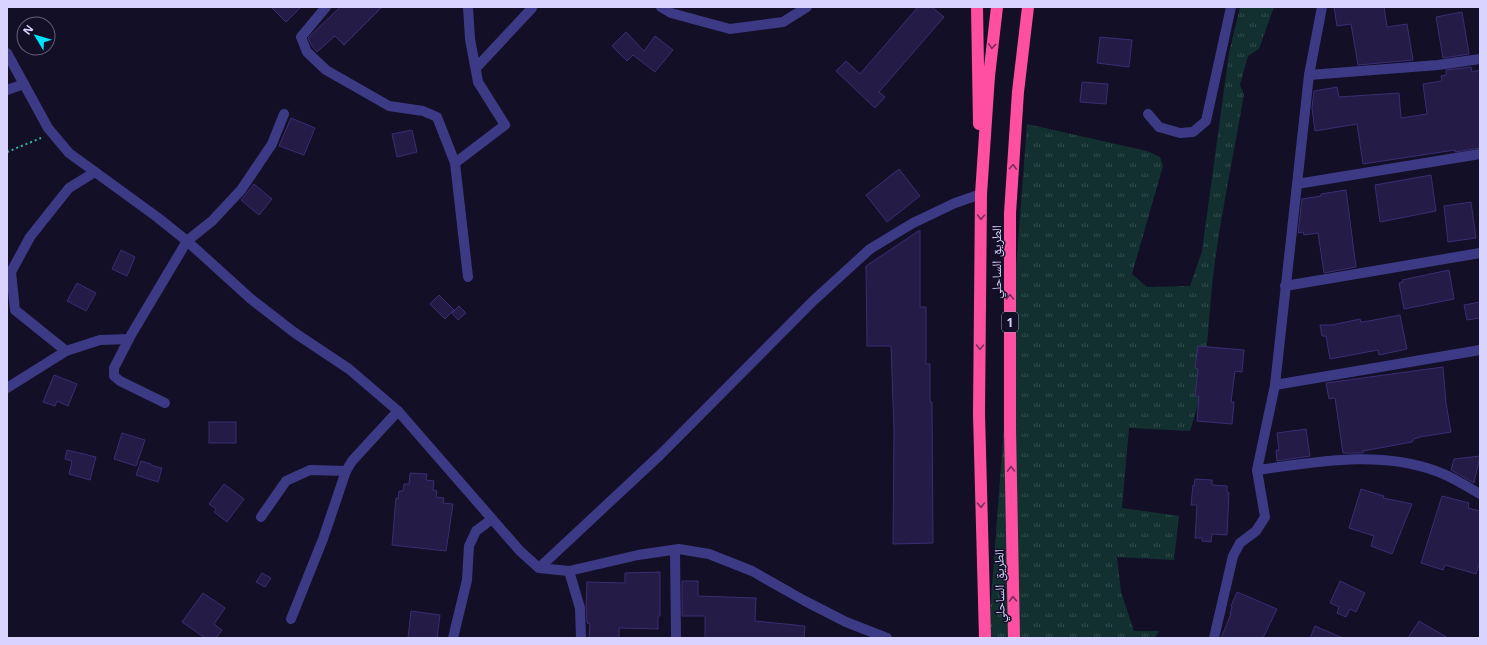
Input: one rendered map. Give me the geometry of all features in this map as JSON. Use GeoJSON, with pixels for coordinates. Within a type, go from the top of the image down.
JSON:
{"type":"FeatureCollection","features":[{"type":"Feature","properties":{"kind":"highway"},"geometry":{"type":"LineString","coordinates":[[977,7],[981,194]]}},
{"type":"Feature","properties":{"kind":"highway","name":"الطريق الساحلي"},"geometry":{"type":"LineString","coordinates":[[985,638],[979,414],[981,194],[989,76],[996,7]]}},
{"type":"Feature","properties":{"kind":"highway","name":"الطريق الساحلي"},"geometry":{"type":"LineString","coordinates":[[1014,638],[1010,429],[1010,213],[1018,92],[1028,7]]}},
{"type":"Feature","properties":{"kind":"street"},"geometry":{"type":"LineString","coordinates":[[326,7],[301,37],[307,52],[326,70],[389,106],[423,111],[437,117],[455,162],[468,277]]}},
{"type":"Feature","properties":{"kind":"street"},"geometry":{"type":"LineString","coordinates":[[455,162],[505,125],[478,82],[470,39],[468,7]]}},
{"type":"Feature","properties":{"kind":"street"},"geometry":{"type":"LineString","coordinates":[[476,68],[533,7]]}},
{"type":"Feature","properties":{"kind":"street"},"geometry":{"type":"LineString","coordinates":[[661,7],[670,13],[730,29],[783,22],[807,7]]}},
{"type":"Feature","properties":{"kind":"street"},"geometry":{"type":"LineString","coordinates":[[1148,114],[1159,127],[1180,133],[1193,132],[1206,121],[1231,7]]}},
{"type":"Feature","properties":{"kind":"street"},"geometry":{"type":"LineString","coordinates":[[1214,638],[1233,556],[1240,543],[1256,531],[1265,517],[1257,470],[1274,385],[1309,75],[1322,7]]}},
{"type":"Feature","properties":{"kind":"street"},"geometry":{"type":"LineString","coordinates":[[7,53],[52,133],[69,153],[187,241],[251,299],[295,333],[349,369],[398,411],[520,551],[539,568],[569,571],[638,555],[675,550],[709,554],[752,571],[846,622],[887,638]]}},
{"type":"Feature","properties":{"kind":"street"},"geometry":{"type":"LineString","coordinates":[[1309,75],[1438,65],[1480,59]]}},
{"type":"Feature","properties":{"kind":"street"},"geometry":{"type":"LineString","coordinates":[[7,90],[24,84]]}},
{"type":"Feature","properties":{"kind":"street"},"geometry":{"type":"LineString","coordinates":[[165,403],[114,376],[114,368],[129,339],[187,241],[212,221],[241,190],[272,144],[284,114]]}},
{"type":"Feature","properties":{"kind":"street"},"geometry":{"type":"LineString","coordinates":[[1297,184],[1480,154]]}},
{"type":"Feature","properties":{"kind":"street"},"geometry":{"type":"LineString","coordinates":[[66,352],[15,310],[11,272],[30,238],[69,188],[95,172]]}},
{"type":"Feature","properties":{"kind":"street"},"geometry":{"type":"LineString","coordinates":[[539,568],[660,455],[813,301],[870,249],[913,223],[955,203],[981,194]]}},
{"type":"Feature","properties":{"kind":"street"},"geometry":{"type":"LineString","coordinates":[[1285,286],[1480,254]]}},
{"type":"Feature","properties":{"kind":"street"},"geometry":{"type":"LineString","coordinates":[[7,388],[66,352],[100,340],[129,339]]}},
{"type":"Feature","properties":{"kind":"street"},"geometry":{"type":"LineString","coordinates":[[1274,385],[1480,350]]}},
{"type":"Feature","properties":{"kind":"street"},"geometry":{"type":"LineString","coordinates":[[291,619],[323,539],[346,471],[352,461],[398,411]]}},
{"type":"Feature","properties":{"kind":"street"},"geometry":{"type":"LineString","coordinates":[[1257,470],[1339,459],[1397,460],[1438,471],[1480,494]]}},
{"type":"Feature","properties":{"kind":"street"},"geometry":{"type":"LineString","coordinates":[[261,517],[286,481],[310,470],[346,471]]}},
{"type":"Feature","properties":{"kind":"street"},"geometry":{"type":"LineString","coordinates":[[453,638],[467,580],[469,546],[476,531],[492,519]]}},
{"type":"Feature","properties":{"kind":"street"},"geometry":{"type":"LineString","coordinates":[[675,550],[676,638]]}},
{"type":"Feature","properties":{"kind":"street"},"geometry":{"type":"LineString","coordinates":[[569,571],[580,608],[581,638]]}},
{"type":"Feature","properties":{"kind":"path"},"geometry":{"type":"LineString","coordinates":[[7,152],[52,133]]}},
{"type":"Feature","properties":{"kind":"green space"},"geometry":{"type":"Polygon","coordinates":[[[1240,7],[1274,7],[1259,49],[1248,56],[1240,85],[1244,94],[1222,214],[1213,276],[1205,366],[1196,410],[1190,431],[1129,428],[1122,508],[1179,516],[1174,560],[1117,557],[1121,592],[1134,631],[1159,631],[1155,638],[988,638],[1027,124],[1147,151],[1160,157],[1163,166],[1132,274],[1147,287],[1190,286],[1202,251],[1229,53],[1240,7]]]}},
{"type":"Feature","properties":{"kind":"building"},"geometry":{"type":"Polygon","coordinates":[[[271,7],[301,7],[286,22],[271,7]]]}},
{"type":"Feature","properties":{"kind":"building"},"geometry":{"type":"Polygon","coordinates":[[[340,7],[382,7],[344,45],[335,36],[317,52],[308,38],[340,7]]]}},
{"type":"Feature","properties":{"kind":"building"},"geometry":{"type":"Polygon","coordinates":[[[918,7],[932,7],[944,17],[879,92],[885,97],[875,108],[836,71],[846,61],[860,74],[918,7]]]}},
{"type":"Feature","properties":{"kind":"building"},"geometry":{"type":"Polygon","coordinates":[[[1334,7],[1384,7],[1387,27],[1407,24],[1413,60],[1358,65],[1351,24],[1337,26],[1334,7]]]}},
{"type":"Feature","properties":{"kind":"building"},"geometry":{"type":"Polygon","coordinates":[[[1462,12],[1469,54],[1443,58],[1436,17],[1462,12]]]}},
{"type":"Feature","properties":{"kind":"building"},"geometry":{"type":"Polygon","coordinates":[[[626,32],[644,51],[655,36],[673,50],[655,72],[633,55],[627,61],[612,46],[626,32]]]}},
{"type":"Feature","properties":{"kind":"building"},"geometry":{"type":"Polygon","coordinates":[[[1100,37],[1132,40],[1129,67],[1097,63],[1100,37]]]}},
{"type":"Feature","properties":{"kind":"building"},"geometry":{"type":"Polygon","coordinates":[[[1471,67],[1472,72],[1480,70],[1480,148],[1455,152],[1455,150],[1363,164],[1357,124],[1315,131],[1312,108],[1314,91],[1337,87],[1339,97],[1399,93],[1401,118],[1427,114],[1423,84],[1442,81],[1441,76],[1446,75],[1446,70],[1471,67]]]}},
{"type":"Feature","properties":{"kind":"building"},"geometry":{"type":"Polygon","coordinates":[[[1082,82],[1108,84],[1106,104],[1080,102],[1082,82]]]}},
{"type":"Feature","properties":{"kind":"building"},"geometry":{"type":"Polygon","coordinates":[[[291,118],[315,128],[304,155],[279,146],[291,118]]]}},
{"type":"Feature","properties":{"kind":"building"},"geometry":{"type":"Polygon","coordinates":[[[412,130],[417,152],[397,157],[392,134],[412,130]]]}},
{"type":"Feature","properties":{"kind":"building"},"geometry":{"type":"Polygon","coordinates":[[[899,169],[920,196],[887,222],[866,195],[899,169]]]}},
{"type":"Feature","properties":{"kind":"building"},"geometry":{"type":"Polygon","coordinates":[[[1431,175],[1436,211],[1380,222],[1375,185],[1431,175]]]}},
{"type":"Feature","properties":{"kind":"building"},"geometry":{"type":"Polygon","coordinates":[[[254,184],[272,199],[259,215],[241,200],[254,184]]]}},
{"type":"Feature","properties":{"kind":"building"},"geometry":{"type":"Polygon","coordinates":[[[1346,190],[1356,267],[1324,273],[1318,233],[1304,235],[1303,232],[1298,233],[1302,199],[1346,190]]]}},
{"type":"Feature","properties":{"kind":"building"},"geometry":{"type":"Polygon","coordinates":[[[1471,202],[1476,238],[1448,242],[1444,206],[1471,202]]]}},
{"type":"Feature","properties":{"kind":"building"},"geometry":{"type":"Polygon","coordinates":[[[920,230],[920,307],[926,307],[926,364],[930,364],[930,402],[932,402],[933,543],[893,544],[894,430],[891,346],[867,346],[866,266],[920,230]]]}},
{"type":"Feature","properties":{"kind":"building"},"geometry":{"type":"Polygon","coordinates":[[[121,250],[135,257],[127,276],[112,269],[121,250]]]}},
{"type":"Feature","properties":{"kind":"building"},"geometry":{"type":"Polygon","coordinates":[[[1449,270],[1454,299],[1404,309],[1399,283],[1403,282],[1402,280],[1449,270]]]}},
{"type":"Feature","properties":{"kind":"building"},"geometry":{"type":"Polygon","coordinates":[[[77,283],[96,293],[86,311],[67,301],[77,283]]]}},
{"type":"Feature","properties":{"kind":"building"},"geometry":{"type":"Polygon","coordinates":[[[439,295],[454,310],[445,319],[430,304],[439,295]]]}},
{"type":"Feature","properties":{"kind":"building"},"geometry":{"type":"Polygon","coordinates":[[[1480,302],[1480,318],[1467,320],[1464,305],[1480,302]]]}},
{"type":"Feature","properties":{"kind":"building"},"geometry":{"type":"Polygon","coordinates":[[[459,306],[466,313],[458,320],[452,313],[459,306]]]}},
{"type":"Feature","properties":{"kind":"building"},"geometry":{"type":"Polygon","coordinates":[[[1400,315],[1407,349],[1379,355],[1378,350],[1330,359],[1326,336],[1322,336],[1320,325],[1332,325],[1360,319],[1361,322],[1369,321],[1400,315]]]}},
{"type":"Feature","properties":{"kind":"building"},"geometry":{"type":"Polygon","coordinates":[[[1198,346],[1244,350],[1242,372],[1235,371],[1231,402],[1234,402],[1232,424],[1197,421],[1199,396],[1195,396],[1198,369],[1195,368],[1198,346]]]}},
{"type":"Feature","properties":{"kind":"building"},"geometry":{"type":"Polygon","coordinates":[[[1443,367],[1446,403],[1451,432],[1420,437],[1414,439],[1412,442],[1363,451],[1363,453],[1343,453],[1335,398],[1329,399],[1326,383],[1443,367]]]}},
{"type":"Feature","properties":{"kind":"building"},"geometry":{"type":"Polygon","coordinates":[[[54,375],[77,384],[68,406],[57,401],[55,406],[43,402],[54,375]]]}},
{"type":"Feature","properties":{"kind":"building"},"geometry":{"type":"Polygon","coordinates":[[[209,422],[236,422],[236,443],[209,443],[209,422]]]}},
{"type":"Feature","properties":{"kind":"building"},"geometry":{"type":"Polygon","coordinates":[[[1306,429],[1310,456],[1277,461],[1276,450],[1279,450],[1277,433],[1306,429]]]}},
{"type":"Feature","properties":{"kind":"building"},"geometry":{"type":"Polygon","coordinates":[[[122,433],[145,440],[136,466],[114,459],[122,433]]]}},
{"type":"Feature","properties":{"kind":"building"},"geometry":{"type":"Polygon","coordinates":[[[67,450],[96,457],[90,480],[69,474],[72,461],[65,459],[67,450]]]}},
{"type":"Feature","properties":{"kind":"building"},"geometry":{"type":"Polygon","coordinates":[[[1480,456],[1474,483],[1451,470],[1454,459],[1480,456]]]}},
{"type":"Feature","properties":{"kind":"building"},"geometry":{"type":"Polygon","coordinates":[[[141,461],[162,468],[158,482],[136,475],[141,461]]]}},
{"type":"Feature","properties":{"kind":"building"},"geometry":{"type":"Polygon","coordinates":[[[410,473],[427,474],[426,480],[434,481],[433,490],[437,491],[436,497],[444,498],[443,503],[453,504],[446,551],[392,545],[396,498],[398,499],[399,491],[403,491],[404,484],[409,484],[410,473]]]}},
{"type":"Feature","properties":{"kind":"building"},"geometry":{"type":"Polygon","coordinates":[[[1195,479],[1212,480],[1212,485],[1227,486],[1227,492],[1229,493],[1227,535],[1212,534],[1211,542],[1202,541],[1202,538],[1195,538],[1197,505],[1191,505],[1195,479]]]}},
{"type":"Feature","properties":{"kind":"building"},"geometry":{"type":"Polygon","coordinates":[[[224,484],[244,499],[227,522],[214,512],[216,509],[209,504],[224,484]]]}},
{"type":"Feature","properties":{"kind":"building"},"geometry":{"type":"Polygon","coordinates":[[[1361,489],[1384,496],[1383,498],[1412,504],[1392,554],[1371,546],[1374,536],[1349,528],[1361,489]]]}},
{"type":"Feature","properties":{"kind":"building"},"geometry":{"type":"Polygon","coordinates":[[[1442,496],[1469,503],[1468,508],[1480,511],[1480,561],[1476,574],[1445,565],[1443,570],[1421,563],[1442,496]]]}},
{"type":"Feature","properties":{"kind":"building"},"geometry":{"type":"Polygon","coordinates":[[[660,572],[660,616],[658,616],[658,629],[619,628],[619,638],[589,638],[590,624],[587,623],[586,605],[587,582],[625,583],[625,573],[660,572]]]}},
{"type":"Feature","properties":{"kind":"building"},"geometry":{"type":"Polygon","coordinates":[[[262,573],[271,578],[265,587],[256,582],[262,573]]]}},
{"type":"Feature","properties":{"kind":"building"},"geometry":{"type":"Polygon","coordinates":[[[682,581],[698,581],[698,596],[756,598],[755,621],[805,626],[804,638],[705,638],[705,616],[682,616],[682,581]]]}},
{"type":"Feature","properties":{"kind":"building"},"geometry":{"type":"Polygon","coordinates":[[[1340,581],[1365,593],[1356,612],[1350,609],[1346,617],[1337,613],[1339,607],[1330,603],[1340,581]]]}},
{"type":"Feature","properties":{"kind":"building"},"geometry":{"type":"Polygon","coordinates":[[[1237,592],[1277,609],[1263,638],[1221,638],[1231,614],[1231,606],[1237,592]]]}},
{"type":"Feature","properties":{"kind":"building"},"geometry":{"type":"Polygon","coordinates":[[[203,593],[225,608],[214,624],[222,630],[216,638],[205,638],[182,622],[203,593]]]}},
{"type":"Feature","properties":{"kind":"building"},"geometry":{"type":"Polygon","coordinates":[[[411,611],[440,615],[437,638],[408,638],[411,611]]]}},
{"type":"Feature","properties":{"kind":"building"},"geometry":{"type":"Polygon","coordinates":[[[1419,621],[1448,638],[1408,638],[1419,621]]]}},
{"type":"Feature","properties":{"kind":"building"},"geometry":{"type":"Polygon","coordinates":[[[1315,626],[1343,638],[1310,638],[1315,626]]]}}]}
